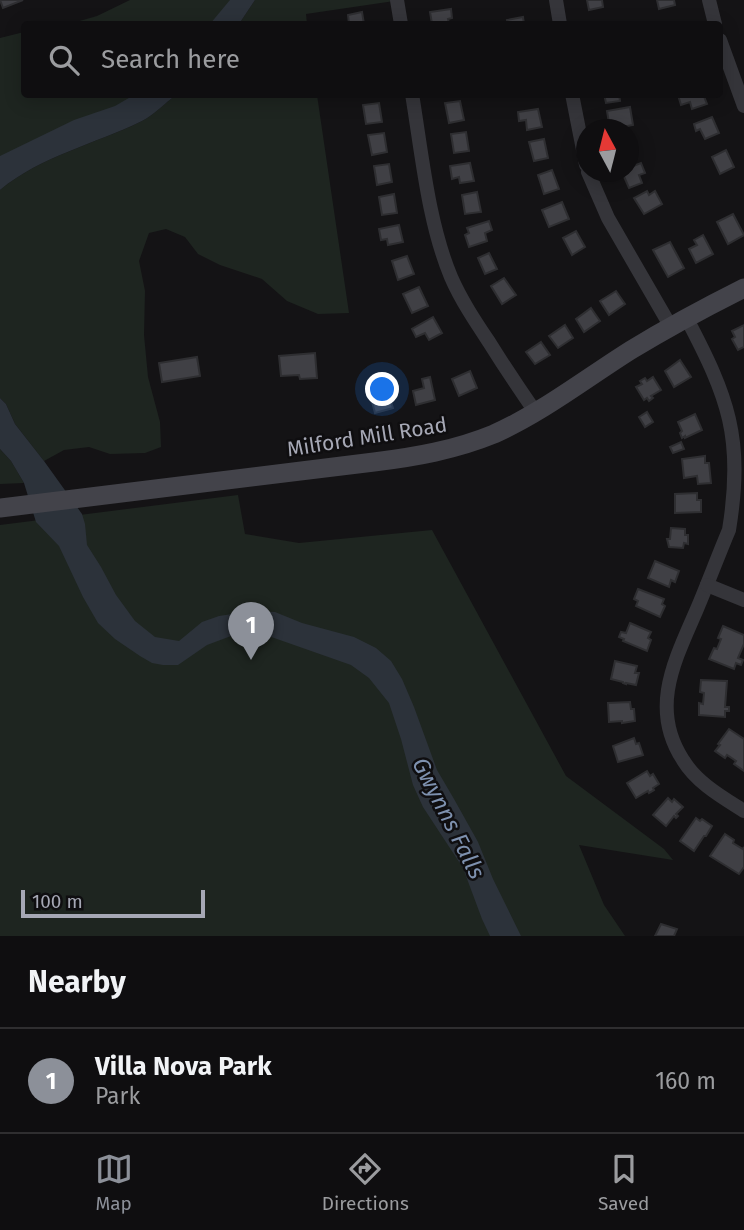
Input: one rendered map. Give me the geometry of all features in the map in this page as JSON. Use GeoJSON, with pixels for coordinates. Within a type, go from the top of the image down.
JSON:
{"type":"FeatureCollection","features":[{"type":"Feature","properties":{"kind":"main road","name":"Milford Mill Road"},"geometry":{"type":"LineString","coordinates":[[0,508],[433,454],[492,434],[536,413],[631,350],[744,288]]}},
{"type":"Feature","properties":{"kind":"street"},"geometry":{"type":"LineString","coordinates":[[397,0],[400,21]]}},
{"type":"Feature","properties":{"kind":"street"},"geometry":{"type":"LineString","coordinates":[[556,0],[560,21]]}},
{"type":"Feature","properties":{"kind":"street"},"geometry":{"type":"LineString","coordinates":[[709,0],[714,21]]}},
{"type":"Feature","properties":{"kind":"street"},"geometry":{"type":"LineString","coordinates":[[723,51],[744,106]]}},
{"type":"Feature","properties":{"kind":"street"},"geometry":{"type":"LineString","coordinates":[[413,98],[432,211],[452,278],[480,329],[536,413]]}},
{"type":"Feature","properties":{"kind":"street"},"geometry":{"type":"LineString","coordinates":[[573,98],[577,119]]}},
{"type":"Feature","properties":{"kind":"street"},"geometry":{"type":"LineString","coordinates":[[593,182],[608,218],[727,394],[737,419],[743,461],[737,507],[674,664],[667,691],[666,710],[669,730],[684,762],[698,778],[744,811]]}},
{"type":"Feature","properties":{"kind":"street"},"geometry":{"type":"LineString","coordinates":[[707,585],[744,600]]}},
{"type":"Feature","properties":{"kind":"shaded area"},"geometry":{"type":"Polygon","coordinates":[[[130,0],[244,0],[228,21],[80,21],[97,16],[130,0]]]}},
{"type":"Feature","properties":{"kind":"shaded area"},"geometry":{"type":"Polygon","coordinates":[[[255,0],[401,0],[306,14],[307,21],[241,21],[255,0]]]}},
{"type":"Feature","properties":{"kind":"shaded area"},"geometry":{"type":"Polygon","coordinates":[[[21,33],[21,98],[146,98],[0,168],[0,38],[21,33]]]}},
{"type":"Feature","properties":{"kind":"shaded area"},"geometry":{"type":"Polygon","coordinates":[[[172,98],[317,98],[349,313],[318,314],[287,301],[262,279],[220,265],[198,254],[185,237],[166,229],[149,233],[139,261],[145,291],[144,335],[148,377],[160,422],[161,447],[145,453],[110,454],[89,447],[64,450],[44,461],[15,424],[6,404],[0,398],[0,190],[33,168],[142,121],[172,98]]]}},
{"type":"Feature","properties":{"kind":"shaded area"},"geometry":{"type":"Polygon","coordinates":[[[0,449],[11,461],[24,483],[0,484],[0,449]]]}},
{"type":"Feature","properties":{"kind":"shaded area"},"geometry":{"type":"Polygon","coordinates":[[[238,495],[245,534],[299,543],[432,530],[566,776],[664,849],[673,860],[579,845],[604,905],[625,936],[0,936],[0,525],[238,495]]]}},
{"type":"Feature","properties":{"kind":"water"},"geometry":{"type":"Polygon","coordinates":[[[230,0],[255,0],[241,21],[212,21],[230,0]]]}},
{"type":"Feature","properties":{"kind":"water"},"geometry":{"type":"Polygon","coordinates":[[[129,98],[172,98],[142,121],[51,159],[0,190],[0,156],[74,120],[115,106],[129,98]]]}},
{"type":"Feature","properties":{"kind":"water","name":"Gwynns Falls"},"geometry":{"type":"Polygon","coordinates":[[[0,398],[6,404],[15,424],[82,514],[87,545],[116,595],[135,621],[155,637],[179,641],[202,622],[219,616],[252,611],[275,612],[302,623],[354,637],[376,648],[391,661],[414,707],[437,770],[478,842],[521,936],[490,936],[463,868],[423,807],[413,785],[389,703],[369,678],[351,665],[260,633],[239,633],[207,645],[178,665],[152,663],[115,639],[98,623],[59,546],[36,522],[24,483],[0,449],[0,398]]]}},
{"type":"Feature","properties":{"kind":"building"},"geometry":{"type":"Polygon","coordinates":[[[0,0],[23,0],[3,8],[0,0]]]}},
{"type":"Feature","properties":{"kind":"building"},"geometry":{"type":"Polygon","coordinates":[[[587,0],[602,0],[603,7],[589,10],[587,0]]]}},
{"type":"Feature","properties":{"kind":"building"},"geometry":{"type":"Polygon","coordinates":[[[657,0],[674,0],[675,5],[659,9],[657,0]]]}},
{"type":"Feature","properties":{"kind":"building"},"geometry":{"type":"Polygon","coordinates":[[[451,9],[452,18],[448,21],[432,21],[430,12],[451,9]]]}},
{"type":"Feature","properties":{"kind":"building"},"geometry":{"type":"Polygon","coordinates":[[[362,12],[364,21],[349,21],[348,15],[362,12]]]}},
{"type":"Feature","properties":{"kind":"building"},"geometry":{"type":"Polygon","coordinates":[[[523,17],[524,21],[507,21],[523,17]]]}},
{"type":"Feature","properties":{"kind":"building"},"geometry":{"type":"Polygon","coordinates":[[[605,98],[620,98],[620,101],[606,103],[605,98]]]}},
{"type":"Feature","properties":{"kind":"building"},"geometry":{"type":"Polygon","coordinates":[[[679,98],[705,98],[707,104],[692,109],[690,102],[681,105],[679,98]]]}},
{"type":"Feature","properties":{"kind":"building"},"geometry":{"type":"Polygon","coordinates":[[[460,101],[464,120],[449,123],[445,103],[460,101]]]}},
{"type":"Feature","properties":{"kind":"building"},"geometry":{"type":"Polygon","coordinates":[[[379,103],[382,122],[366,124],[363,105],[379,103]]]}},
{"type":"Feature","properties":{"kind":"building"},"geometry":{"type":"Polygon","coordinates":[[[630,107],[632,119],[608,119],[607,111],[630,107]]]}},
{"type":"Feature","properties":{"kind":"building"},"geometry":{"type":"Polygon","coordinates":[[[538,109],[542,127],[527,130],[526,120],[519,121],[518,112],[538,109]]]}},
{"type":"Feature","properties":{"kind":"building"},"geometry":{"type":"Polygon","coordinates":[[[712,117],[719,133],[705,139],[700,129],[696,131],[694,124],[712,117]]]}},
{"type":"Feature","properties":{"kind":"building"},"geometry":{"type":"Polygon","coordinates":[[[466,132],[469,151],[454,153],[451,134],[466,132]]]}},
{"type":"Feature","properties":{"kind":"building"},"geometry":{"type":"Polygon","coordinates":[[[384,133],[387,152],[372,155],[368,135],[384,133]]]}},
{"type":"Feature","properties":{"kind":"building"},"geometry":{"type":"Polygon","coordinates":[[[544,139],[548,158],[534,161],[529,142],[544,139]]]}},
{"type":"Feature","properties":{"kind":"building"},"geometry":{"type":"Polygon","coordinates":[[[726,150],[734,167],[720,174],[712,157],[726,150]]]}},
{"type":"Feature","properties":{"kind":"building"},"geometry":{"type":"Polygon","coordinates":[[[470,163],[474,181],[460,183],[459,177],[452,179],[450,166],[470,163]]]}},
{"type":"Feature","properties":{"kind":"building"},"geometry":{"type":"Polygon","coordinates":[[[389,164],[392,182],[377,185],[374,166],[389,164]]]}},
{"type":"Feature","properties":{"kind":"building"},"geometry":{"type":"Polygon","coordinates":[[[639,164],[645,173],[639,175],[639,164]]]}},
{"type":"Feature","properties":{"kind":"building"},"geometry":{"type":"Polygon","coordinates":[[[552,170],[559,189],[544,194],[538,175],[552,170]]]}},
{"type":"Feature","properties":{"kind":"building"},"geometry":{"type":"Polygon","coordinates":[[[639,175],[642,183],[629,188],[626,182],[639,182],[639,175]]]}},
{"type":"Feature","properties":{"kind":"building"},"geometry":{"type":"Polygon","coordinates":[[[647,191],[649,195],[655,191],[662,204],[644,214],[634,198],[647,191]]]}},
{"type":"Feature","properties":{"kind":"building"},"geometry":{"type":"Polygon","coordinates":[[[477,192],[481,212],[465,214],[462,195],[477,192]]]}},
{"type":"Feature","properties":{"kind":"building"},"geometry":{"type":"Polygon","coordinates":[[[394,194],[397,213],[382,215],[379,197],[394,194]]]}},
{"type":"Feature","properties":{"kind":"building"},"geometry":{"type":"Polygon","coordinates":[[[562,202],[569,219],[549,227],[542,210],[562,202]]]}},
{"type":"Feature","properties":{"kind":"building"},"geometry":{"type":"Polygon","coordinates":[[[733,214],[744,235],[728,244],[717,222],[733,214]]]}},
{"type":"Feature","properties":{"kind":"building"},"geometry":{"type":"Polygon","coordinates":[[[489,221],[492,230],[485,233],[487,241],[469,247],[465,235],[469,233],[467,228],[489,221]]]}},
{"type":"Feature","properties":{"kind":"building"},"geometry":{"type":"Polygon","coordinates":[[[399,225],[403,242],[388,245],[387,239],[381,240],[379,229],[399,225]]]}},
{"type":"Feature","properties":{"kind":"building"},"geometry":{"type":"Polygon","coordinates":[[[576,231],[585,247],[572,255],[563,238],[576,231]]]}},
{"type":"Feature","properties":{"kind":"building"},"geometry":{"type":"Polygon","coordinates":[[[703,235],[713,254],[696,263],[689,249],[697,245],[694,240],[703,235]]]}},
{"type":"Feature","properties":{"kind":"building"},"geometry":{"type":"Polygon","coordinates":[[[670,242],[684,268],[668,277],[653,250],[670,242]]]}},
{"type":"Feature","properties":{"kind":"building"},"geometry":{"type":"Polygon","coordinates":[[[489,253],[497,269],[485,274],[478,258],[489,253]]]}},
{"type":"Feature","properties":{"kind":"building"},"geometry":{"type":"Polygon","coordinates":[[[407,256],[414,274],[398,280],[392,261],[407,256]]]}},
{"type":"Feature","properties":{"kind":"building"},"geometry":{"type":"Polygon","coordinates":[[[504,278],[516,295],[502,304],[491,286],[504,278]]]}},
{"type":"Feature","properties":{"kind":"building"},"geometry":{"type":"Polygon","coordinates":[[[419,287],[428,306],[412,313],[403,294],[419,287]]]}},
{"type":"Feature","properties":{"kind":"building"},"geometry":{"type":"Polygon","coordinates":[[[616,291],[625,304],[609,315],[600,301],[616,291]]]}},
{"type":"Feature","properties":{"kind":"building"},"geometry":{"type":"Polygon","coordinates":[[[591,308],[600,321],[584,332],[576,319],[591,308]]]}},
{"type":"Feature","properties":{"kind":"building"},"geometry":{"type":"Polygon","coordinates":[[[433,317],[442,333],[429,340],[425,333],[416,337],[412,329],[433,317]]]}},
{"type":"Feature","properties":{"kind":"building"},"geometry":{"type":"Polygon","coordinates":[[[565,325],[573,338],[558,348],[549,336],[565,325]]]}},
{"type":"Feature","properties":{"kind":"building"},"geometry":{"type":"Polygon","coordinates":[[[744,325],[744,347],[738,350],[732,339],[735,337],[732,331],[744,325]]]}},
{"type":"Feature","properties":{"kind":"building"},"geometry":{"type":"Polygon","coordinates":[[[541,342],[550,355],[535,364],[526,352],[541,342]]]}},
{"type":"Feature","properties":{"kind":"building"},"geometry":{"type":"Polygon","coordinates":[[[315,353],[317,378],[281,376],[279,356],[315,353]]]}},
{"type":"Feature","properties":{"kind":"building"},"geometry":{"type":"Polygon","coordinates":[[[197,357],[200,376],[162,382],[159,363],[197,357]]]}},
{"type":"Feature","properties":{"kind":"building"},"geometry":{"type":"Polygon","coordinates":[[[680,360],[691,377],[674,387],[665,371],[680,360]]]}},
{"type":"Feature","properties":{"kind":"building"},"geometry":{"type":"Polygon","coordinates":[[[470,371],[477,388],[459,396],[452,379],[470,371]]]}},
{"type":"Feature","properties":{"kind":"building"},"geometry":{"type":"Polygon","coordinates":[[[430,377],[435,400],[416,405],[413,391],[424,388],[422,379],[430,377]]]}},
{"type":"Feature","properties":{"kind":"building"},"geometry":{"type":"Polygon","coordinates":[[[653,377],[661,390],[651,396],[653,398],[649,401],[647,398],[644,400],[636,387],[642,384],[640,381],[645,378],[647,381],[653,377]]]}},
{"type":"Feature","properties":{"kind":"building"},"geometry":{"type":"Polygon","coordinates":[[[388,392],[393,408],[375,413],[371,398],[388,392]]]}},
{"type":"Feature","properties":{"kind":"building"},"geometry":{"type":"Polygon","coordinates":[[[647,412],[653,422],[645,427],[639,417],[647,412]]]}},
{"type":"Feature","properties":{"kind":"building"},"geometry":{"type":"Polygon","coordinates":[[[695,414],[702,430],[682,438],[678,422],[695,414]]]}},
{"type":"Feature","properties":{"kind":"building"},"geometry":{"type":"Polygon","coordinates":[[[681,442],[684,449],[673,453],[670,447],[681,442]]]}},
{"type":"Feature","properties":{"kind":"building"},"geometry":{"type":"Polygon","coordinates":[[[705,456],[705,463],[709,463],[711,483],[698,484],[697,476],[684,478],[682,459],[705,456]]]}},
{"type":"Feature","properties":{"kind":"building"},"geometry":{"type":"Polygon","coordinates":[[[697,493],[697,500],[701,500],[701,512],[675,513],[675,494],[697,493]]]}},
{"type":"Feature","properties":{"kind":"building"},"geometry":{"type":"Polygon","coordinates":[[[671,528],[685,529],[688,544],[684,543],[683,548],[669,547],[667,539],[670,539],[671,528]]]}},
{"type":"Feature","properties":{"kind":"building"},"geometry":{"type":"Polygon","coordinates":[[[655,561],[679,571],[675,582],[671,580],[669,587],[648,578],[655,561]]]}},
{"type":"Feature","properties":{"kind":"building"},"geometry":{"type":"Polygon","coordinates":[[[638,589],[664,599],[662,604],[665,606],[660,617],[636,606],[638,601],[634,599],[638,589]]]}},
{"type":"Feature","properties":{"kind":"building"},"geometry":{"type":"Polygon","coordinates":[[[630,623],[651,632],[647,651],[619,637],[621,632],[626,633],[630,623]]]}},
{"type":"Feature","properties":{"kind":"building"},"geometry":{"type":"Polygon","coordinates":[[[723,626],[744,635],[744,644],[738,658],[743,660],[741,665],[736,663],[734,669],[709,659],[714,648],[717,649],[723,626]]]}},
{"type":"Feature","properties":{"kind":"building"},"geometry":{"type":"Polygon","coordinates":[[[615,661],[637,666],[635,673],[639,673],[636,685],[611,679],[615,661]]]}},
{"type":"Feature","properties":{"kind":"building"},"geometry":{"type":"Polygon","coordinates":[[[701,680],[727,681],[725,707],[729,707],[729,711],[725,711],[725,717],[699,715],[699,703],[703,704],[704,693],[700,692],[701,680]]]}},
{"type":"Feature","properties":{"kind":"building"},"geometry":{"type":"Polygon","coordinates":[[[630,702],[635,721],[609,722],[608,703],[630,702]]]}},
{"type":"Feature","properties":{"kind":"building"},"geometry":{"type":"Polygon","coordinates":[[[729,729],[744,739],[744,771],[734,764],[736,761],[715,751],[729,729]]]}},
{"type":"Feature","properties":{"kind":"building"},"geometry":{"type":"Polygon","coordinates":[[[634,738],[643,755],[618,762],[613,746],[634,738]]]}},
{"type":"Feature","properties":{"kind":"building"},"geometry":{"type":"Polygon","coordinates":[[[647,771],[650,776],[653,774],[659,784],[654,790],[636,798],[627,783],[647,771]]]}},
{"type":"Feature","properties":{"kind":"building"},"geometry":{"type":"Polygon","coordinates":[[[668,798],[672,802],[674,799],[683,807],[676,814],[678,816],[674,816],[666,826],[653,815],[668,798]]]}},
{"type":"Feature","properties":{"kind":"building"},"geometry":{"type":"Polygon","coordinates":[[[696,818],[712,826],[694,851],[680,841],[696,818]]]}},
{"type":"Feature","properties":{"kind":"building"},"geometry":{"type":"Polygon","coordinates":[[[725,834],[734,840],[733,843],[743,849],[744,847],[744,867],[739,874],[710,856],[725,834]]]}},
{"type":"Feature","properties":{"kind":"building"},"geometry":{"type":"Polygon","coordinates":[[[661,924],[677,929],[674,936],[655,936],[661,924]]]}},
{"type":"Feature","properties":{"kind":"place","name":"Villa Nova Park"},"geometry":{"type":"Point","coordinates":[251,660]}}]}
